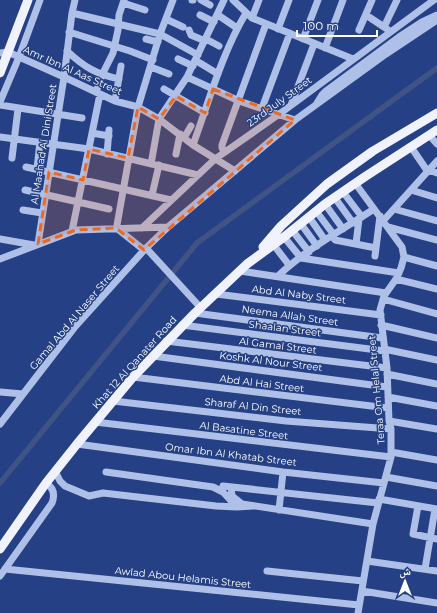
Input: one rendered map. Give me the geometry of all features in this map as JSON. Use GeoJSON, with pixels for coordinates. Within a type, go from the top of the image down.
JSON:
{"type":"FeatureCollection","features":[{"type":"Feature","properties":{"kind":"main road"},"geometry":{"type":"LineString","coordinates":[[0,73],[3,54],[21,0]]}},
{"type":"Feature","properties":{"kind":"main road"},"geometry":{"type":"LineString","coordinates":[[3,54],[28,0]]}},
{"type":"Feature","properties":{"kind":"main road","name":"Khat 12 Al Qanater Road"},"geometry":{"type":"LineString","coordinates":[[269,246],[281,226],[327,184],[373,151],[437,113]]}},
{"type":"Feature","properties":{"kind":"main road"},"geometry":{"type":"LineString","coordinates":[[348,182],[437,118]]}},
{"type":"Feature","properties":{"kind":"main road"},"geometry":{"type":"LineString","coordinates":[[269,246],[314,201],[348,182],[437,125]]}},
{"type":"Feature","properties":{"kind":"main road","name":"Khat 12 Al Qanater Road"},"geometry":{"type":"LineString","coordinates":[[0,549],[46,483],[76,444],[133,377],[182,325],[247,264],[343,192],[348,182],[411,147],[433,132]]}},
{"type":"Feature","properties":{"kind":"street"},"geometry":{"type":"LineString","coordinates":[[40,0],[20,56],[0,104],[82,118]]}},
{"type":"Feature","properties":{"kind":"street","name":"Al Maahad Al Dini Street"},"geometry":{"type":"LineString","coordinates":[[36,244],[49,172],[75,0]]}},
{"type":"Feature","properties":{"kind":"street"},"geometry":{"type":"LineString","coordinates":[[117,228],[138,107],[160,34],[173,0]]}},
{"type":"Feature","properties":{"kind":"street"},"geometry":{"type":"LineString","coordinates":[[201,0],[210,5]]}},
{"type":"Feature","properties":{"kind":"street"},"geometry":{"type":"LineString","coordinates":[[151,164],[159,119],[176,96],[187,76],[224,0]]}},
{"type":"Feature","properties":{"kind":"street"},"geometry":{"type":"LineString","coordinates":[[233,0],[252,18],[353,59]]}},
{"type":"Feature","properties":{"kind":"street"},"geometry":{"type":"LineString","coordinates":[[252,18],[259,0]]}},
{"type":"Feature","properties":{"kind":"street"},"geometry":{"type":"LineString","coordinates":[[278,29],[289,0]]}},
{"type":"Feature","properties":{"kind":"street"},"geometry":{"type":"LineString","coordinates":[[303,39],[318,0]]}},
{"type":"Feature","properties":{"kind":"street"},"geometry":{"type":"LineString","coordinates":[[325,48],[344,0]]}},
{"type":"Feature","properties":{"kind":"street"},"geometry":{"type":"LineString","coordinates":[[359,30],[372,0]]}},
{"type":"Feature","properties":{"kind":"street"},"geometry":{"type":"LineString","coordinates":[[384,27],[398,0]]}},
{"type":"Feature","properties":{"kind":"street","name":"23rd July Street"},"geometry":{"type":"LineString","coordinates":[[142,228],[215,159],[278,115],[434,0]]}},
{"type":"Feature","properties":{"kind":"street"},"geometry":{"type":"LineString","coordinates":[[72,231],[89,149],[98,93],[102,75],[115,46],[122,1],[144,10]]}},
{"type":"Feature","properties":{"kind":"street"},"geometry":{"type":"LineString","coordinates":[[72,13],[160,34],[195,60],[218,74]]}},
{"type":"Feature","properties":{"kind":"street"},"geometry":{"type":"LineString","coordinates":[[193,145],[218,74],[237,28],[246,13]]}},
{"type":"Feature","properties":{"kind":"street"},"geometry":{"type":"LineString","coordinates":[[200,15],[214,22]]}},
{"type":"Feature","properties":{"kind":"street"},"geometry":{"type":"LineString","coordinates":[[218,15],[237,28]]}},
{"type":"Feature","properties":{"kind":"street"},"geometry":{"type":"LineString","coordinates":[[366,15],[391,32]]}},
{"type":"Feature","properties":{"kind":"street"},"geometry":{"type":"LineString","coordinates":[[317,105],[322,95],[347,75],[412,28],[437,15]]}},
{"type":"Feature","properties":{"kind":"street"},"geometry":{"type":"LineString","coordinates":[[166,19],[186,28],[191,35],[219,46]]}},
{"type":"Feature","properties":{"kind":"street"},"geometry":{"type":"LineString","coordinates":[[0,259],[36,244],[82,229],[168,228],[295,120],[386,54],[437,20]]}},
{"type":"Feature","properties":{"kind":"street"},"geometry":{"type":"LineString","coordinates":[[225,152],[222,145],[266,24]]}},
{"type":"Feature","properties":{"kind":"street"},"geometry":{"type":"LineString","coordinates":[[69,32],[137,53],[169,74]]}},
{"type":"Feature","properties":{"kind":"street"},"geometry":{"type":"LineString","coordinates":[[262,108],[290,34]]}},
{"type":"Feature","properties":{"kind":"street"},"geometry":{"type":"LineString","coordinates":[[146,39],[158,42]]}},
{"type":"Feature","properties":{"kind":"street"},"geometry":{"type":"LineString","coordinates":[[291,105],[314,44]]}},
{"type":"Feature","properties":{"kind":"street"},"geometry":{"type":"LineString","coordinates":[[67,51],[83,66],[102,75],[118,79]]}},
{"type":"Feature","properties":{"kind":"street","name":"Amr Ibn Al Aas Street"},"geometry":{"type":"LineString","coordinates":[[3,54],[20,56],[98,93],[138,107],[159,119],[193,145],[235,171]]}},
{"type":"Feature","properties":{"kind":"street"},"geometry":{"type":"LineString","coordinates":[[178,59],[195,60]]}},
{"type":"Feature","properties":{"kind":"street"},"geometry":{"type":"LineString","coordinates":[[115,100],[121,66]]}},
{"type":"Feature","properties":{"kind":"street"},"geometry":{"type":"LineString","coordinates":[[187,76],[239,100],[295,120]]}},
{"type":"Feature","properties":{"kind":"street"},"geometry":{"type":"LineString","coordinates":[[164,89],[205,113]]}},
{"type":"Feature","properties":{"kind":"street"},"geometry":{"type":"LineString","coordinates":[[12,158],[13,139],[18,108]]}},
{"type":"Feature","properties":{"kind":"street"},"geometry":{"type":"LineString","coordinates":[[176,154],[182,136],[191,126]]}},
{"type":"Feature","properties":{"kind":"street"},"geometry":{"type":"LineString","coordinates":[[433,132],[437,144]]}},
{"type":"Feature","properties":{"kind":"street"},"geometry":{"type":"LineString","coordinates":[[92,133],[109,133],[107,154]]}},
{"type":"Feature","properties":{"kind":"street"},"geometry":{"type":"LineString","coordinates":[[0,137],[89,149],[198,175]]}},
{"type":"Feature","properties":{"kind":"street"},"geometry":{"type":"LineString","coordinates":[[36,169],[40,142]]}},
{"type":"Feature","properties":{"kind":"street"},"geometry":{"type":"LineString","coordinates":[[411,147],[424,167],[437,173]]}},
{"type":"Feature","properties":{"kind":"street"},"geometry":{"type":"LineString","coordinates":[[375,256],[384,222],[437,161]]}},
{"type":"Feature","properties":{"kind":"street"},"geometry":{"type":"LineString","coordinates":[[152,195],[159,165]]}},
{"type":"Feature","properties":{"kind":"street"},"geometry":{"type":"LineString","coordinates":[[26,167],[172,200]]}},
{"type":"Feature","properties":{"kind":"street"},"geometry":{"type":"LineString","coordinates":[[348,182],[374,209],[384,222],[402,247],[404,257],[437,266]]}},
{"type":"Feature","properties":{"kind":"street"},"geometry":{"type":"LineString","coordinates":[[25,190],[109,209]]}},
{"type":"Feature","properties":{"kind":"street"},"geometry":{"type":"LineString","coordinates":[[411,190],[437,198]]}},
{"type":"Feature","properties":{"kind":"street"},"geometry":{"type":"LineString","coordinates":[[343,192],[358,220],[356,244]]}},
{"type":"Feature","properties":{"kind":"street"},"geometry":{"type":"LineString","coordinates":[[335,198],[358,220]]}},
{"type":"Feature","properties":{"kind":"street"},"geometry":{"type":"LineString","coordinates":[[325,204],[343,229]]}},
{"type":"Feature","properties":{"kind":"street"},"geometry":{"type":"LineString","coordinates":[[278,276],[289,265],[374,209]]}},
{"type":"Feature","properties":{"kind":"street"},"geometry":{"type":"LineString","coordinates":[[394,209],[437,221]]}},
{"type":"Feature","properties":{"kind":"street"},"geometry":{"type":"LineString","coordinates":[[23,210],[42,213]]}},
{"type":"Feature","properties":{"kind":"street"},"geometry":{"type":"LineString","coordinates":[[313,214],[335,240],[376,248]]}},
{"type":"Feature","properties":{"kind":"street"},"geometry":{"type":"LineString","coordinates":[[313,214],[326,240]]}},
{"type":"Feature","properties":{"kind":"street"},"geometry":{"type":"LineString","coordinates":[[384,222],[437,240]]}},
{"type":"Feature","properties":{"kind":"street"},"geometry":{"type":"LineString","coordinates":[[301,224],[317,246]]}},
{"type":"Feature","properties":{"kind":"street"},"geometry":{"type":"LineString","coordinates":[[117,228],[155,258],[186,291],[198,310]]}},
{"type":"Feature","properties":{"kind":"street","name":"Gamal Abd Al Naser Street"},"geometry":{"type":"LineString","coordinates":[[1,421],[74,328],[145,249],[168,228]]}},
{"type":"Feature","properties":{"kind":"street"},"geometry":{"type":"LineString","coordinates":[[292,230],[309,252]]}},
{"type":"Feature","properties":{"kind":"street"},"geometry":{"type":"LineString","coordinates":[[284,237],[301,258],[397,276],[437,289]]}},
{"type":"Feature","properties":{"kind":"street"},"geometry":{"type":"LineString","coordinates":[[0,239],[36,244]]}},
{"type":"Feature","properties":{"kind":"street"},"geometry":{"type":"LineString","coordinates":[[269,246],[289,265]]}},
{"type":"Feature","properties":{"kind":"street","name":"Teraa Om Helal Street"},"geometry":{"type":"LineString","coordinates":[[358,609],[373,524],[391,454],[391,429],[388,408],[387,371],[382,338],[381,306],[397,276],[404,257]]}},
{"type":"Feature","properties":{"kind":"street"},"geometry":{"type":"LineString","coordinates":[[240,271],[278,276],[385,296],[437,314]]}},
{"type":"Feature","properties":{"kind":"street","name":"Abd Al Naby Street"},"geometry":{"type":"LineString","coordinates":[[216,294],[381,314]]}},
{"type":"Feature","properties":{"kind":"street","name":"Neema Allah Street"},"geometry":{"type":"LineString","coordinates":[[198,310],[382,338]]}},
{"type":"Feature","properties":{"kind":"street","name":"Shaalan Street"},"geometry":{"type":"LineString","coordinates":[[182,325],[384,350],[437,360]]}},
{"type":"Feature","properties":{"kind":"street"},"geometry":{"type":"LineString","coordinates":[[381,325],[437,338]]}},
{"type":"Feature","properties":{"kind":"street","name":"Al Gamal Street"},"geometry":{"type":"LineString","coordinates":[[166,341],[387,371],[437,384]]}},
{"type":"Feature","properties":{"kind":"street","name":"Koshk Al Nour Street"},"geometry":{"type":"LineString","coordinates":[[153,356],[388,387]]}},
{"type":"Feature","properties":{"kind":"street","name":"Abd Al Hai Street"},"geometry":{"type":"LineString","coordinates":[[133,377],[388,408]]}},
{"type":"Feature","properties":{"kind":"street"},"geometry":{"type":"LineString","coordinates":[[0,392],[23,394]]}},
{"type":"Feature","properties":{"kind":"street"},"geometry":{"type":"LineString","coordinates":[[388,397],[437,406]]}},
{"type":"Feature","properties":{"kind":"street","name":"Sharaf Al Din Street"},"geometry":{"type":"LineString","coordinates":[[113,401],[286,421],[391,429]]}},
{"type":"Feature","properties":{"kind":"street"},"geometry":{"type":"LineString","coordinates":[[389,421],[437,429]]}},
{"type":"Feature","properties":{"kind":"street","name":"Al Basatine Street"},"geometry":{"type":"LineString","coordinates":[[95,422],[437,460]]}},
{"type":"Feature","properties":{"kind":"street","name":"Omar Ibn Al Khatab Street"},"geometry":{"type":"LineString","coordinates":[[76,444],[283,472],[385,480],[437,486]]}},
{"type":"Feature","properties":{"kind":"street"},"geometry":{"type":"LineString","coordinates":[[55,471],[63,484],[89,496],[109,494],[205,505],[237,507],[253,506]]}},
{"type":"Feature","properties":{"kind":"street"},"geometry":{"type":"LineString","coordinates":[[106,472],[213,487],[223,492],[237,507]]}},
{"type":"Feature","properties":{"kind":"street"},"geometry":{"type":"LineString","coordinates":[[279,510],[283,472]]}},
{"type":"Feature","properties":{"kind":"street"},"geometry":{"type":"LineString","coordinates":[[0,576],[52,503],[54,494],[53,490],[46,483]]}},
{"type":"Feature","properties":{"kind":"street"},"geometry":{"type":"LineString","coordinates":[[223,486],[379,501],[436,509],[434,538],[425,569]]}},
{"type":"Feature","properties":{"kind":"street"},"geometry":{"type":"LineString","coordinates":[[231,487],[232,496],[235,500],[242,504],[373,524]]}},
{"type":"Feature","properties":{"kind":"street"},"geometry":{"type":"LineString","coordinates":[[418,506],[414,534],[434,538]]}},
{"type":"Feature","properties":{"kind":"street"},"geometry":{"type":"LineString","coordinates":[[367,561],[437,571]]}},
{"type":"Feature","properties":{"kind":"street","name":"Awlad Abou Helamis Street"},"geometry":{"type":"LineString","coordinates":[[5,569],[358,609]]}},
{"type":"Feature","properties":{"kind":"street"},"geometry":{"type":"LineString","coordinates":[[267,571],[363,581]]}},
{"type":"Feature","properties":{"kind":"street"},"geometry":{"type":"LineString","coordinates":[[362,591],[437,603]]}},
{"type":"Feature","properties":{"kind":"highlighted area"},"geometry":{"type":"Polygon","coordinates":[[[213,89],[295,120],[144,250],[116,228],[76,230],[38,244],[49,172],[83,180],[89,149],[128,158],[138,107],[159,119],[176,96],[205,113],[213,89]]]}},
{"type":"Feature","properties":{"kind":"waterway"},"geometry":{"type":"LineString","coordinates":[[0,483],[197,243],[437,68]]}}]}
